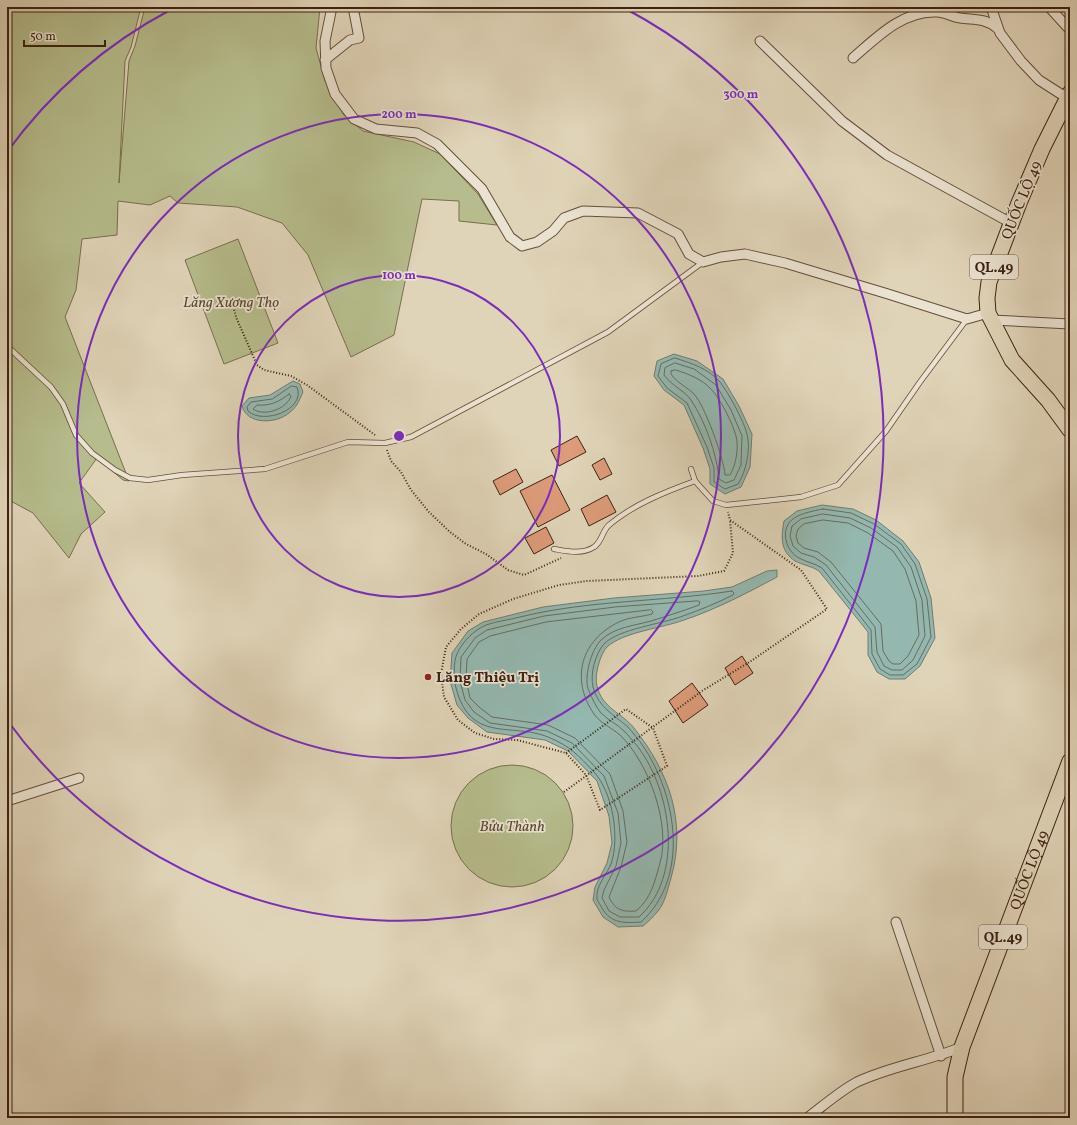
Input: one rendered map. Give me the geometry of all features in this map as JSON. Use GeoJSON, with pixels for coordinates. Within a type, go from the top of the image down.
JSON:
{"type":"FeatureCollection","features":[{"type":"Feature","properties":{"kind":"highway","name":"QUỐC LỘ 49"},"geometry":{"type":"LineString","coordinates":[[1069,95],[1042,149],[1011,222],[989,282],[987,298],[990,316],[1012,360],[1048,400],[1070,430]]}},
{"type":"Feature","properties":{"kind":"highway","name":"QUỐC LỘ 49"},"geometry":{"type":"LineString","coordinates":[[955,1118],[955,1076],[962,1047],[1070,761]]}},
{"type":"Feature","properties":{"kind":"street"},"geometry":{"type":"LineString","coordinates":[[332,7],[325,41],[325,60],[335,94],[354,119],[376,129],[417,133],[437,144],[482,189],[510,237],[522,246],[537,242],[554,231],[564,218],[583,211],[638,213],[678,234],[689,254],[703,262],[721,257],[745,254],[785,263],[966,319],[990,316],[1070,324]]}},
{"type":"Feature","properties":{"kind":"street"},"geometry":{"type":"LineString","coordinates":[[325,60],[350,40],[360,38],[353,7]]}},
{"type":"Feature","properties":{"kind":"street"},"geometry":{"type":"LineString","coordinates":[[992,7],[997,28]]}},
{"type":"Feature","properties":{"kind":"street"},"geometry":{"type":"LineString","coordinates":[[1049,7],[1070,30]]}},
{"type":"Feature","properties":{"kind":"street"},"geometry":{"type":"LineString","coordinates":[[853,58],[882,32],[912,16],[927,12],[942,12],[956,17],[981,19],[990,22],[997,28],[1021,61],[1039,80],[1069,95]]}},
{"type":"Feature","properties":{"kind":"street"},"geometry":{"type":"LineString","coordinates":[[760,41],[842,121],[887,155],[1011,222]]}},
{"type":"Feature","properties":{"kind":"street"},"geometry":{"type":"LineString","coordinates":[[7,801],[79,778]]}},
{"type":"Feature","properties":{"kind":"street"},"geometry":{"type":"LineString","coordinates":[[896,922],[941,1056]]}},
{"type":"Feature","properties":{"kind":"street"},"geometry":{"type":"LineString","coordinates":[[807,1118],[857,1083],[894,1069],[941,1056],[962,1047]]}},
{"type":"Feature","properties":{"kind":"lane"},"geometry":{"type":"LineString","coordinates":[[7,346],[52,387],[64,404],[76,435],[92,453],[115,470],[130,478],[148,480],[182,475],[264,469],[348,442],[385,443],[411,437],[608,332],[703,262]]}},
{"type":"Feature","properties":{"kind":"lane"},"geometry":{"type":"LineString","coordinates":[[691,469],[695,481],[713,501],[726,506],[801,497],[838,485],[886,431],[966,319]]}},
{"type":"Feature","properties":{"kind":"lane"},"geometry":{"type":"LineString","coordinates":[[554,549],[571,552],[593,548],[600,541],[607,526],[616,519],[655,496],[695,481]]}},
{"type":"Feature","properties":{"kind":"path"},"geometry":{"type":"LineString","coordinates":[[232,301],[236,317],[257,365],[264,370],[291,376],[307,385],[385,443],[391,461],[401,472],[411,490],[429,512],[450,532],[466,544],[486,554],[508,570],[524,575],[571,552]]}},
{"type":"Feature","properties":{"kind":"path"},"geometry":{"type":"LineString","coordinates":[[566,753],[620,711],[626,709],[653,728],[667,766],[600,810],[586,775],[566,753],[517,740],[494,738],[475,733],[458,720],[444,697],[441,674],[446,647],[461,629],[478,614],[513,599],[559,585],[587,581],[698,576],[724,571],[732,553],[730,520],[726,506]]}},
{"type":"Feature","properties":{"kind":"path"},"geometry":{"type":"LineString","coordinates":[[564,792],[702,691],[751,661],[827,609],[801,570],[730,520]]}},
{"type":"Feature","properties":{"kind":"green space"},"geometry":{"type":"Polygon","coordinates":[[[7,7],[141,7],[131,47],[125,61],[119,183],[129,61],[135,46],[145,7],[320,7],[316,48],[325,81],[343,114],[363,131],[414,142],[440,154],[478,194],[497,225],[459,221],[459,201],[422,199],[394,335],[351,357],[308,255],[282,223],[237,207],[178,203],[170,196],[150,205],[118,201],[117,235],[82,239],[76,290],[65,317],[129,481],[123,480],[97,458],[79,483],[105,512],[81,534],[69,558],[33,513],[7,499],[7,7]]]}},
{"type":"Feature","properties":{"kind":"green space","name":"Lăng Xương Thọ"},"geometry":{"type":"Polygon","coordinates":[[[238,239],[278,343],[224,364],[185,260],[238,239]]]}},
{"type":"Feature","properties":{"kind":"green space","name":"Bửu Thành"},"geometry":{"type":"Polygon","coordinates":[[[512,765],[535,769],[546,775],[555,783],[563,792],[569,803],[573,826],[569,849],[563,860],[555,869],[546,877],[535,883],[512,887],[489,883],[478,877],[469,869],[461,860],[455,849],[451,826],[455,803],[461,792],[469,783],[478,775],[489,769],[512,765]]]}},
{"type":"Feature","properties":{"kind":"water"},"geometry":{"type":"Polygon","coordinates":[[[674,354],[697,361],[723,379],[739,406],[752,434],[750,467],[741,487],[725,494],[710,484],[710,469],[703,448],[684,405],[664,390],[654,376],[657,361],[674,354]]]}},
{"type":"Feature","properties":{"kind":"water"},"geometry":{"type":"Polygon","coordinates":[[[293,381],[300,384],[303,392],[292,411],[283,417],[270,421],[262,421],[250,417],[245,412],[242,406],[249,398],[270,395],[293,381]]]}},
{"type":"Feature","properties":{"kind":"water"},"geometry":{"type":"Polygon","coordinates":[[[822,505],[853,509],[876,520],[903,541],[919,562],[931,598],[935,638],[920,666],[905,679],[889,679],[877,672],[868,655],[868,632],[819,571],[795,561],[790,557],[784,548],[782,533],[784,521],[797,511],[822,505]]]}},
{"type":"Feature","properties":{"kind":"water"},"geometry":{"type":"Polygon","coordinates":[[[777,570],[777,577],[732,600],[684,620],[633,634],[614,642],[604,650],[598,665],[596,677],[600,694],[608,705],[634,728],[657,762],[672,798],[676,818],[677,837],[671,878],[663,904],[643,926],[618,927],[603,917],[593,900],[595,887],[607,863],[612,843],[609,816],[597,781],[568,751],[545,740],[487,732],[468,718],[457,705],[450,681],[452,653],[468,631],[483,622],[543,607],[614,598],[704,591],[732,587],[767,571],[777,570]]]}},
{"type":"Feature","properties":{"kind":"building"},"geometry":{"type":"Polygon","coordinates":[[[577,436],[586,452],[559,466],[551,450],[577,436]]]}},
{"type":"Feature","properties":{"kind":"building"},"geometry":{"type":"Polygon","coordinates":[[[604,458],[612,474],[600,480],[592,465],[604,458]]]}},
{"type":"Feature","properties":{"kind":"building"},"geometry":{"type":"Polygon","coordinates":[[[516,469],[523,482],[500,495],[493,481],[516,469]]]}},
{"type":"Feature","properties":{"kind":"building"},"geometry":{"type":"Polygon","coordinates":[[[552,475],[570,510],[538,527],[520,491],[552,475]]]}},
{"type":"Feature","properties":{"kind":"building"},"geometry":{"type":"Polygon","coordinates":[[[607,495],[616,512],[589,526],[581,509],[607,495]]]}},
{"type":"Feature","properties":{"kind":"building"},"geometry":{"type":"Polygon","coordinates":[[[546,527],[554,543],[534,554],[525,538],[546,527]]]}},
{"type":"Feature","properties":{"kind":"building"},"geometry":{"type":"Polygon","coordinates":[[[742,656],[753,673],[735,685],[725,668],[742,656]]]}},
{"type":"Feature","properties":{"kind":"building"},"geometry":{"type":"Polygon","coordinates":[[[692,683],[708,705],[683,723],[669,701],[692,683]]]}},
{"type":"Feature","properties":{"kind":"place","name":"Lăng Thiệu Trị"},"geometry":{"type":"Point","coordinates":[428,677]}}]}
